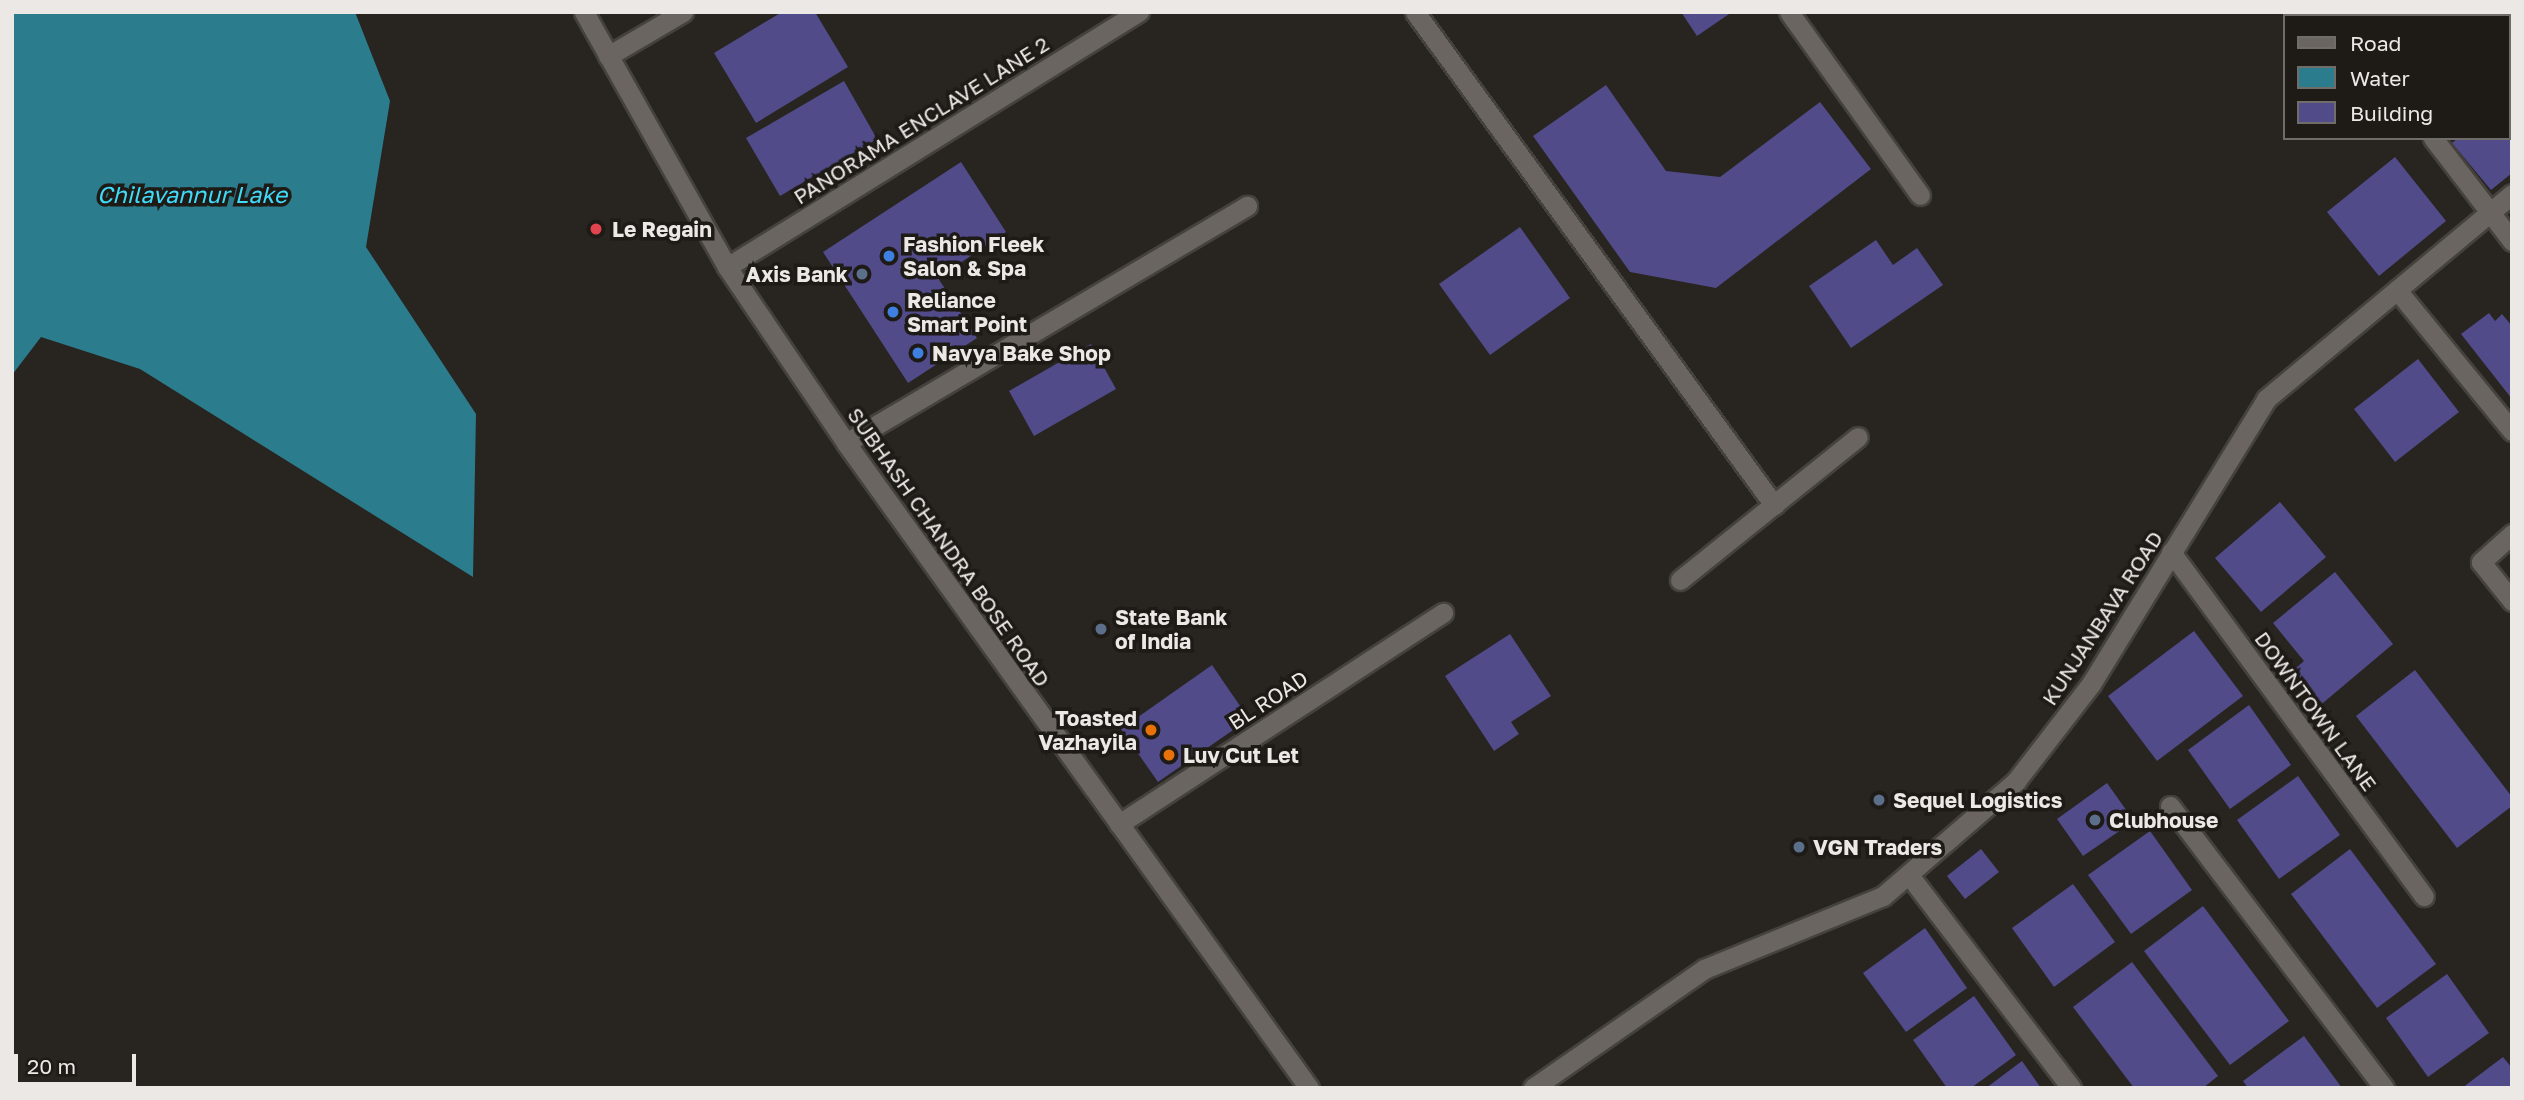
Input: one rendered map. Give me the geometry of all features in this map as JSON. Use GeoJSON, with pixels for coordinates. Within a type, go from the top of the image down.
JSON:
{"type":"FeatureCollection","features":[{"type":"Feature","properties":{"kind":"street","name":"SUBHASH CHANDRA BOSE ROAD"},"geometry":{"type":"LineString","coordinates":[[584,12],[727,267],[846,443],[1309,1088]]}},
{"type":"Feature","properties":{"kind":"street"},"geometry":{"type":"LineString","coordinates":[[608,56],[683,12]]}},
{"type":"Feature","properties":{"kind":"street","name":"PANORAMA ENCLAVE LANE 2"},"geometry":{"type":"LineString","coordinates":[[727,267],[1139,12]]}},
{"type":"Feature","properties":{"kind":"street"},"geometry":{"type":"LineString","coordinates":[[1415,12],[1774,505]]}},
{"type":"Feature","properties":{"kind":"street"},"geometry":{"type":"LineString","coordinates":[[1789,12],[1920,195]]}},
{"type":"Feature","properties":{"kind":"street"},"geometry":{"type":"LineString","coordinates":[[2435,140],[2512,241]]}},
{"type":"Feature","properties":{"kind":"street","name":"KUNJANBAVA ROAD"},"geometry":{"type":"LineString","coordinates":[[1533,1088],[1704,968],[1883,895],[2016,781],[2091,684],[2266,399],[2512,194]]}},
{"type":"Feature","properties":{"kind":"street"},"geometry":{"type":"LineString","coordinates":[[846,443],[1247,205]]}},
{"type":"Feature","properties":{"kind":"street"},"geometry":{"type":"LineString","coordinates":[[2397,290],[2512,431]]}},
{"type":"Feature","properties":{"kind":"street"},"geometry":{"type":"LineString","coordinates":[[1680,580],[1858,437]]}},
{"type":"Feature","properties":{"kind":"street"},"geometry":{"type":"LineString","coordinates":[[2512,534],[2481,562],[2512,601]]}},
{"type":"Feature","properties":{"kind":"street","name":"DOWNTOWN LANE"},"geometry":{"type":"LineString","coordinates":[[2171,552],[2424,896]]}},
{"type":"Feature","properties":{"kind":"street","name":"BL ROAD"},"geometry":{"type":"LineString","coordinates":[[1119,824],[1443,613]]}},
{"type":"Feature","properties":{"kind":"street"},"geometry":{"type":"LineString","coordinates":[[2170,806],[2384,1088]]}},
{"type":"Feature","properties":{"kind":"street"},"geometry":{"type":"LineString","coordinates":[[1909,875],[2071,1088]]}},
{"type":"Feature","properties":{"kind":"water","name":"Chilavannur Lake"},"geometry":{"type":"Polygon","coordinates":[[[12,12],[355,12],[390,101],[366,247],[476,414],[473,577],[140,369],[41,337],[12,375],[12,12]]]}},
{"type":"Feature","properties":{"kind":"building"},"geometry":{"type":"Polygon","coordinates":[[[782,12],[815,12],[848,67],[756,123],[714,53],[782,12]]]}},
{"type":"Feature","properties":{"kind":"building"},"geometry":{"type":"Polygon","coordinates":[[[1681,12],[1732,12],[1697,36],[1681,12]]]}},
{"type":"Feature","properties":{"kind":"building"},"geometry":{"type":"Polygon","coordinates":[[[844,81],[877,139],[780,196],[746,138],[844,81]]]}},
{"type":"Feature","properties":{"kind":"building"},"geometry":{"type":"Polygon","coordinates":[[[1606,85],[1666,171],[1720,177],[1820,102],[1871,169],[1716,288],[1630,272],[1533,136],[1606,85]]]}},
{"type":"Feature","properties":{"kind":"building"},"geometry":{"type":"Polygon","coordinates":[[[2512,93],[2512,173],[2491,190],[2452,143],[2456,140],[2510,140],[2512,93]]]}},
{"type":"Feature","properties":{"kind":"building"},"geometry":{"type":"Polygon","coordinates":[[[2395,157],[2446,221],[2379,276],[2327,212],[2395,157]]]}},
{"type":"Feature","properties":{"kind":"building"},"geometry":{"type":"Polygon","coordinates":[[[961,162],[1006,232],[938,278],[977,338],[908,383],[823,252],[961,162]]]}},
{"type":"Feature","properties":{"kind":"building"},"geometry":{"type":"Polygon","coordinates":[[[1520,227],[1570,298],[1490,355],[1439,284],[1520,227]]]}},
{"type":"Feature","properties":{"kind":"building"},"geometry":{"type":"Polygon","coordinates":[[[1876,240],[1893,265],[1917,248],[1943,285],[1851,348],[1809,286],[1876,240]]]}},
{"type":"Feature","properties":{"kind":"building"},"geometry":{"type":"Polygon","coordinates":[[[2489,313],[2495,321],[2502,314],[2512,326],[2512,399],[2461,334],[2489,313]]]}},
{"type":"Feature","properties":{"kind":"building"},"geometry":{"type":"Polygon","coordinates":[[[1091,344],[1116,389],[1034,436],[1009,391],[1091,344]]]}},
{"type":"Feature","properties":{"kind":"building"},"geometry":{"type":"Polygon","coordinates":[[[2418,359],[2459,412],[2395,462],[2354,409],[2418,359]]]}},
{"type":"Feature","properties":{"kind":"building"},"geometry":{"type":"Polygon","coordinates":[[[2280,502],[2326,557],[2261,612],[2215,558],[2280,502]]]}},
{"type":"Feature","properties":{"kind":"building"},"geometry":{"type":"Polygon","coordinates":[[[2335,572],[2393,644],[2317,708],[2289,674],[2304,661],[2273,623],[2335,572]]]}},
{"type":"Feature","properties":{"kind":"building"},"geometry":{"type":"Polygon","coordinates":[[[2194,631],[2243,696],[2157,761],[2108,696],[2194,631]]]}},
{"type":"Feature","properties":{"kind":"building"},"geometry":{"type":"Polygon","coordinates":[[[1510,634],[1551,696],[1511,722],[1519,734],[1494,751],[1445,676],[1510,634]]]}},
{"type":"Feature","properties":{"kind":"building"},"geometry":{"type":"Polygon","coordinates":[[[1212,665],[1249,719],[1158,782],[1121,729],[1212,665]]]}},
{"type":"Feature","properties":{"kind":"building"},"geometry":{"type":"Polygon","coordinates":[[[2415,670],[2512,797],[2512,806],[2457,848],[2356,716],[2415,670]]]}},
{"type":"Feature","properties":{"kind":"building"},"geometry":{"type":"Polygon","coordinates":[[[2249,705],[2291,765],[2230,809],[2188,750],[2249,705]]]}},
{"type":"Feature","properties":{"kind":"building"},"geometry":{"type":"Polygon","coordinates":[[[2298,776],[2340,835],[2279,879],[2237,820],[2298,776]]]}},
{"type":"Feature","properties":{"kind":"building","name":"Clubhouse"},"geometry":{"type":"Polygon","coordinates":[[[2107,783],[2134,821],[2083,856],[2057,819],[2107,783]]]}},
{"type":"Feature","properties":{"kind":"building"},"geometry":{"type":"Polygon","coordinates":[[[2150,831],[2192,890],[2131,934],[2088,875],[2150,831]]]}},
{"type":"Feature","properties":{"kind":"building"},"geometry":{"type":"Polygon","coordinates":[[[1981,849],[1999,872],[1965,899],[1947,876],[1981,849]]]}},
{"type":"Feature","properties":{"kind":"building"},"geometry":{"type":"Polygon","coordinates":[[[2350,849],[2436,964],[2377,1008],[2291,894],[2350,849]]]}},
{"type":"Feature","properties":{"kind":"building"},"geometry":{"type":"Polygon","coordinates":[[[2073,884],[2115,942],[2054,987],[2012,928],[2073,884]]]}},
{"type":"Feature","properties":{"kind":"building"},"geometry":{"type":"Polygon","coordinates":[[[2203,906],[2289,1021],[2230,1065],[2144,951],[2203,906]]]}},
{"type":"Feature","properties":{"kind":"building"},"geometry":{"type":"Polygon","coordinates":[[[1925,928],[1967,988],[1906,1032],[1863,973],[1925,928]]]}},
{"type":"Feature","properties":{"kind":"building"},"geometry":{"type":"Polygon","coordinates":[[[2132,962],[2218,1076],[2203,1088],[2134,1088],[2073,1007],[2132,962]]]}},
{"type":"Feature","properties":{"kind":"building"},"geometry":{"type":"Polygon","coordinates":[[[2447,974],[2489,1033],[2428,1077],[2386,1018],[2447,974]]]}},
{"type":"Feature","properties":{"kind":"building"},"geometry":{"type":"Polygon","coordinates":[[[1974,996],[2016,1055],[1971,1088],[1947,1088],[1913,1040],[1974,996]]]}},
{"type":"Feature","properties":{"kind":"building"},"geometry":{"type":"Polygon","coordinates":[[[2304,1036],[2342,1088],[2248,1088],[2243,1081],[2304,1036]]]}},
{"type":"Feature","properties":{"kind":"building"},"geometry":{"type":"Polygon","coordinates":[[[2503,1057],[2512,1068],[2512,1088],[2462,1088],[2503,1057]]]}},
{"type":"Feature","properties":{"kind":"building"},"geometry":{"type":"Polygon","coordinates":[[[2022,1061],[2041,1088],[1986,1088],[2022,1061]]]}},
{"type":"Feature","properties":{"kind":"place","name":"Le Regain"},"geometry":{"type":"Point","coordinates":[596,229]}},
{"type":"Feature","properties":{"kind":"place","name":"Fashion Fleek Salon & Spa"},"geometry":{"type":"Point","coordinates":[889,256]}},
{"type":"Feature","properties":{"kind":"place","name":"Axis Bank"},"geometry":{"type":"Point","coordinates":[862,274]}},
{"type":"Feature","properties":{"kind":"place","name":"Reliance Smart Point"},"geometry":{"type":"Point","coordinates":[893,312]}},
{"type":"Feature","properties":{"kind":"place","name":"Navya Bake Shop"},"geometry":{"type":"Point","coordinates":[918,353]}},
{"type":"Feature","properties":{"kind":"place","name":"State Bank of India"},"geometry":{"type":"Point","coordinates":[1101,629]}},
{"type":"Feature","properties":{"kind":"place","name":"Toasted Vazhayila"},"geometry":{"type":"Point","coordinates":[1151,730]}},
{"type":"Feature","properties":{"kind":"place","name":"Luv Cut Let"},"geometry":{"type":"Point","coordinates":[1169,755]}},
{"type":"Feature","properties":{"kind":"place","name":"Sequel Logistics"},"geometry":{"type":"Point","coordinates":[1879,800]}},
{"type":"Feature","properties":{"kind":"place","name":"Clubhouse"},"geometry":{"type":"Point","coordinates":[2095,820]}},
{"type":"Feature","properties":{"kind":"place","name":"VGN Traders"},"geometry":{"type":"Point","coordinates":[1799,847]}}]}
